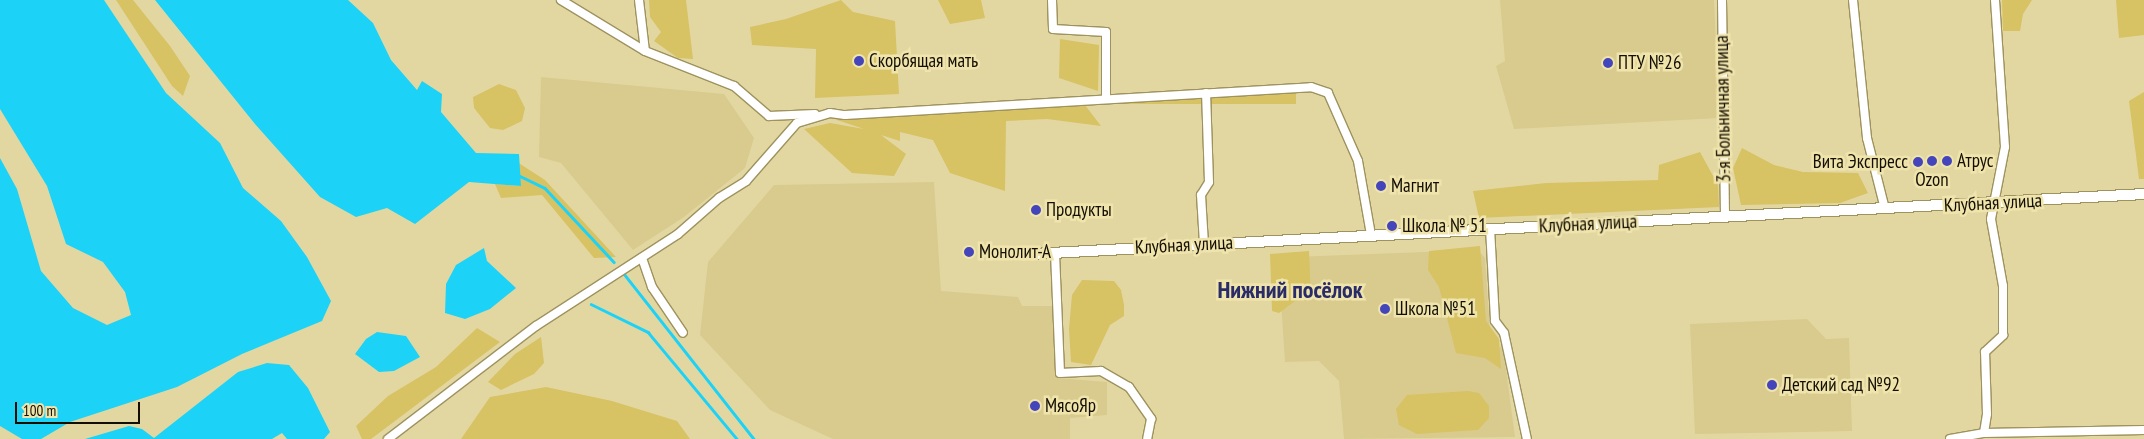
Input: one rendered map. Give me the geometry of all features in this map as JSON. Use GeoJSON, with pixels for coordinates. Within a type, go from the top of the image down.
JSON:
{"type":"FeatureCollection","features":[{"type":"Feature","properties":{"kind":"street"},"geometry":{"type":"LineString","coordinates":[[561,0],[645,51],[734,86],[769,116],[1106,99],[1311,86],[1328,93],[1362,173],[1371,235]]}},
{"type":"Feature","properties":{"kind":"street"},"geometry":{"type":"LineString","coordinates":[[639,0],[645,51]]}},
{"type":"Feature","properties":{"kind":"street"},"geometry":{"type":"LineString","coordinates":[[1052,0],[1053,29],[1106,32],[1106,99]]}},
{"type":"Feature","properties":{"kind":"street","name":"3-я Больничная улица"},"geometry":{"type":"LineString","coordinates":[[1722,0],[1725,217]]}},
{"type":"Feature","properties":{"kind":"street"},"geometry":{"type":"LineString","coordinates":[[1853,0],[1866,138],[1885,209]]}},
{"type":"Feature","properties":{"kind":"street"},"geometry":{"type":"LineString","coordinates":[[1984,433],[1985,352],[2003,335],[2003,286],[1990,219],[1996,203],[2005,147],[1995,0]]}},
{"type":"Feature","properties":{"kind":"street"},"geometry":{"type":"LineString","coordinates":[[1204,244],[1201,195],[1210,182],[1206,93]]}},
{"type":"Feature","properties":{"kind":"street"},"geometry":{"type":"LineString","coordinates":[[388,439],[536,326],[678,234],[719,198],[746,181],[797,123],[830,113]]}},
{"type":"Feature","properties":{"kind":"street","name":"Клубная улица"},"geometry":{"type":"LineString","coordinates":[[1033,254],[2144,194]]}},
{"type":"Feature","properties":{"kind":"street"},"geometry":{"type":"LineString","coordinates":[[1490,228],[1495,321],[1504,333],[1527,439]]}},
{"type":"Feature","properties":{"kind":"street"},"geometry":{"type":"LineString","coordinates":[[1055,253],[1060,373],[1101,371],[1129,387],[1151,419],[1147,439]]}},
{"type":"Feature","properties":{"kind":"street"},"geometry":{"type":"LineString","coordinates":[[642,258],[652,287],[683,333]]}},
{"type":"Feature","properties":{"kind":"street"},"geometry":{"type":"LineString","coordinates":[[1950,439],[1984,433],[2144,430]]}},
{"type":"Feature","properties":{"kind":"shaded area"},"geometry":{"type":"Polygon","coordinates":[[[116,0],[133,0],[170,46],[190,76],[183,96],[172,86],[116,0]]]}},
{"type":"Feature","properties":{"kind":"shaded area"},"geometry":{"type":"Polygon","coordinates":[[[649,0],[686,0],[693,59],[678,58],[654,41],[661,32],[650,17],[649,0]]]}},
{"type":"Feature","properties":{"kind":"shaded area"},"geometry":{"type":"Polygon","coordinates":[[[841,0],[853,12],[895,21],[899,94],[815,98],[816,49],[752,45],[750,27],[786,19],[841,0]]]}},
{"type":"Feature","properties":{"kind":"shaded area"},"geometry":{"type":"Polygon","coordinates":[[[938,0],[981,0],[985,18],[950,24],[938,0]]]}},
{"type":"Feature","properties":{"kind":"shaded area","name":"ПТУ №26"},"geometry":{"type":"Polygon","coordinates":[[[1500,0],[1714,0],[1719,118],[1514,129],[1496,66],[1505,61],[1500,0]]]}},
{"type":"Feature","properties":{"kind":"shaded area"},"geometry":{"type":"Polygon","coordinates":[[[2002,0],[2032,0],[2023,14],[2020,31],[2003,31],[2002,0]]]}},
{"type":"Feature","properties":{"kind":"shaded area"},"geometry":{"type":"Polygon","coordinates":[[[2116,0],[2144,0],[2144,35],[2119,38],[2116,0]]]}},
{"type":"Feature","properties":{"kind":"shaded area"},"geometry":{"type":"Polygon","coordinates":[[[1060,39],[1099,45],[1098,91],[1059,78],[1060,39]]]}},
{"type":"Feature","properties":{"kind":"shaded area"},"geometry":{"type":"Polygon","coordinates":[[[541,77],[724,94],[754,138],[745,168],[684,217],[633,250],[561,163],[539,157],[541,77]]]}},
{"type":"Feature","properties":{"kind":"shaded area"},"geometry":{"type":"Polygon","coordinates":[[[499,84],[516,90],[525,108],[522,121],[503,130],[490,128],[474,108],[473,97],[499,84]]]}},
{"type":"Feature","properties":{"kind":"shaded area"},"geometry":{"type":"Polygon","coordinates":[[[2144,92],[2144,179],[2139,179],[2129,101],[2144,92]]]}},
{"type":"Feature","properties":{"kind":"shaded area"},"geometry":{"type":"Polygon","coordinates":[[[1122,93],[1296,93],[1296,104],[1122,104],[1122,93]]]}},
{"type":"Feature","properties":{"kind":"shaded area"},"geometry":{"type":"Polygon","coordinates":[[[1085,105],[1101,126],[1047,119],[1006,121],[1005,191],[950,173],[933,140],[900,132],[900,141],[881,135],[906,154],[894,176],[852,173],[804,129],[830,123],[864,129],[831,118],[1085,105]]]}},
{"type":"Feature","properties":{"kind":"shaded area"},"geometry":{"type":"Polygon","coordinates":[[[1742,148],[1774,165],[1803,172],[1858,173],[1868,193],[1840,203],[1741,205],[1733,168],[1742,148]]]}},
{"type":"Feature","properties":{"kind":"shaded area"},"geometry":{"type":"Polygon","coordinates":[[[1700,152],[1718,185],[1719,207],[1479,218],[1473,191],[1546,183],[1658,180],[1659,165],[1700,152]]]}},
{"type":"Feature","properties":{"kind":"shaded area"},"geometry":{"type":"Polygon","coordinates":[[[517,162],[545,180],[616,257],[594,258],[542,195],[501,198],[495,184],[521,186],[517,162]]]}},
{"type":"Feature","properties":{"kind":"shaded area"},"geometry":{"type":"Polygon","coordinates":[[[934,182],[941,291],[1018,297],[1022,306],[1054,306],[1058,378],[1107,382],[1107,415],[1070,418],[1070,439],[833,439],[770,410],[700,335],[708,262],[774,185],[934,182]]]}},
{"type":"Feature","properties":{"kind":"shaded area"},"geometry":{"type":"Polygon","coordinates":[[[1480,246],[1486,321],[1499,339],[1501,369],[1485,358],[1456,353],[1439,287],[1428,270],[1429,251],[1480,246]]]}},
{"type":"Feature","properties":{"kind":"shaded area","name":"Школа №51"},"geometry":{"type":"Polygon","coordinates":[[[1478,250],[1485,258],[1491,347],[1503,347],[1515,437],[1344,439],[1339,381],[1319,361],[1285,362],[1279,271],[1292,257],[1478,250]]]}},
{"type":"Feature","properties":{"kind":"shaded area"},"geometry":{"type":"Polygon","coordinates":[[[1309,251],[1311,300],[1295,301],[1279,313],[1272,311],[1270,254],[1309,251]]]}},
{"type":"Feature","properties":{"kind":"shaded area"},"geometry":{"type":"Polygon","coordinates":[[[1082,280],[1114,281],[1121,290],[1124,305],[1124,316],[1110,325],[1091,365],[1071,362],[1069,329],[1072,295],[1082,280]]]}},
{"type":"Feature","properties":{"kind":"shaded area","name":"Детский сад №92"},"geometry":{"type":"Polygon","coordinates":[[[1807,319],[1826,339],[1849,338],[1852,431],[1695,434],[1690,324],[1807,319]]]}},
{"type":"Feature","properties":{"kind":"shaded area"},"geometry":{"type":"Polygon","coordinates":[[[477,328],[500,342],[371,439],[362,439],[356,426],[388,396],[436,367],[477,328]]]}},
{"type":"Feature","properties":{"kind":"shaded area"},"geometry":{"type":"Polygon","coordinates":[[[541,337],[544,363],[534,374],[501,390],[488,382],[515,354],[541,337]]]}},
{"type":"Feature","properties":{"kind":"shaded area"},"geometry":{"type":"Polygon","coordinates":[[[546,387],[612,401],[677,421],[690,439],[461,439],[490,397],[546,387]]]}},
{"type":"Feature","properties":{"kind":"shaded area"},"geometry":{"type":"Polygon","coordinates":[[[1468,391],[1479,393],[1489,406],[1489,418],[1478,430],[1417,434],[1399,425],[1396,409],[1407,395],[1468,391]]]}},
{"type":"Feature","properties":{"kind":"water"},"geometry":{"type":"Polygon","coordinates":[[[0,0],[104,0],[166,93],[220,143],[243,188],[281,221],[307,257],[331,301],[322,321],[242,354],[177,387],[70,422],[41,439],[22,439],[0,426],[0,158],[17,189],[41,271],[73,308],[107,325],[131,315],[125,292],[103,262],[66,244],[47,186],[0,109],[0,0]]]}},
{"type":"Feature","properties":{"kind":"water"},"geometry":{"type":"Polygon","coordinates":[[[155,0],[348,0],[373,23],[391,60],[417,90],[422,81],[442,94],[441,112],[476,153],[519,154],[521,186],[469,182],[415,224],[387,208],[356,217],[320,197],[255,124],[155,0]]]}},
{"type":"Feature","properties":{"kind":"water"},"geometry":{"type":"Polygon","coordinates":[[[484,248],[487,261],[516,288],[490,309],[465,319],[445,313],[446,284],[456,265],[484,248]]]}},
{"type":"Feature","properties":{"kind":"water"},"geometry":{"type":"Polygon","coordinates":[[[377,332],[406,336],[420,357],[394,371],[379,372],[355,354],[366,339],[377,332]]]}},
{"type":"Feature","properties":{"kind":"water"},"geometry":{"type":"Polygon","coordinates":[[[267,363],[289,365],[308,388],[330,432],[324,439],[287,439],[282,433],[272,439],[85,439],[129,426],[142,429],[154,438],[238,372],[267,363]]]}},
{"type":"Feature","properties":{"kind":"waterway"},"geometry":{"type":"LineString","coordinates":[[516,174],[545,188],[614,262]]}},
{"type":"Feature","properties":{"kind":"waterway"},"geometry":{"type":"LineString","coordinates":[[625,275],[754,439]]}},
{"type":"Feature","properties":{"kind":"waterway"},"geometry":{"type":"LineString","coordinates":[[591,304],[648,332],[737,439]]}},
{"type":"Feature","properties":{"kind":"place","name":"Скорбящая мать"},"geometry":{"type":"Point","coordinates":[859,61]}},
{"type":"Feature","properties":{"kind":"place","name":"ПТУ №26"},"geometry":{"type":"Point","coordinates":[1608,63]}},
{"type":"Feature","properties":{"kind":"place","name":"Ozon"},"geometry":{"type":"Point","coordinates":[1932,161]}},
{"type":"Feature","properties":{"kind":"place","name":"Атрус"},"geometry":{"type":"Point","coordinates":[1947,161]}},
{"type":"Feature","properties":{"kind":"place","name":"Вита Экспресс"},"geometry":{"type":"Point","coordinates":[1918,162]}},
{"type":"Feature","properties":{"kind":"place","name":"Магнит"},"geometry":{"type":"Point","coordinates":[1381,186]}},
{"type":"Feature","properties":{"kind":"place","name":"Продукты"},"geometry":{"type":"Point","coordinates":[1036,210]}},
{"type":"Feature","properties":{"kind":"place","name":"Школа № 51"},"geometry":{"type":"Point","coordinates":[1392,226]}},
{"type":"Feature","properties":{"kind":"place","name":"Монолит-А"},"geometry":{"type":"Point","coordinates":[969,252]}},
{"type":"Feature","properties":{"kind":"place","name":"Школа №51"},"geometry":{"type":"Point","coordinates":[1385,309]}},
{"type":"Feature","properties":{"kind":"place","name":"Детский сад №92"},"geometry":{"type":"Point","coordinates":[1772,385]}},
{"type":"Feature","properties":{"kind":"place","name":"МясоЯр"},"geometry":{"type":"Point","coordinates":[1035,406]}},
{"type":"Feature","properties":{"kind":"district","name":"Нижний посёлок"},"geometry":{"type":"Point","coordinates":[1290,290]}}]}
